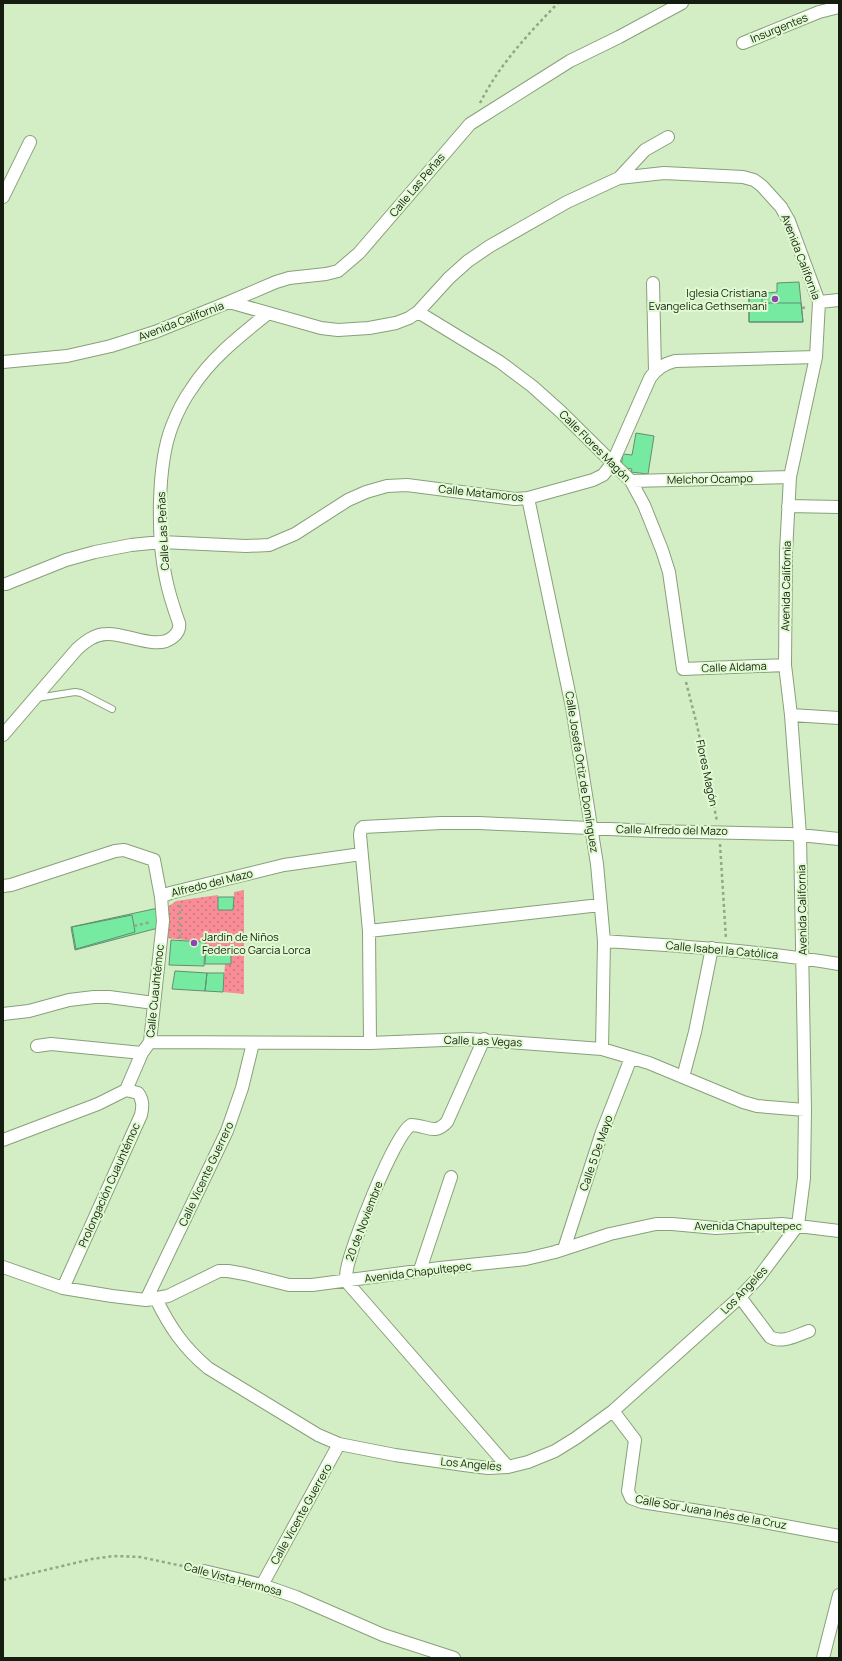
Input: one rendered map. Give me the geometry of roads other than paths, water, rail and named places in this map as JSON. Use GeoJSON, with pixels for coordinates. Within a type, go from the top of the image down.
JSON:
{"type":"FeatureCollection","features":[{"type":"Feature","properties":{"kind":"street","name":"Calle Las Peñas"},"geometry":{"type":"LineString","coordinates":[[229,302],[289,278],[326,274],[338,271],[360,253],[470,124],[570,61],[619,37],[682,3]]}},
{"type":"Feature","properties":{"kind":"street","name":"Insurgentes"},"geometry":{"type":"LineString","coordinates":[[743,43],[819,12],[839,7]]}},
{"type":"Feature","properties":{"kind":"street"},"geometry":{"type":"LineString","coordinates":[[619,178],[644,150],[668,137]]}},
{"type":"Feature","properties":{"kind":"street"},"geometry":{"type":"LineString","coordinates":[[3,197],[30,142]]}},
{"type":"Feature","properties":{"kind":"street","name":"Avenida California"},"geometry":{"type":"LineString","coordinates":[[3,362],[67,356],[112,346],[156,332],[229,302],[310,326],[338,330],[369,328],[396,323],[409,318],[418,312],[449,278],[468,261],[490,246],[567,202],[619,178],[664,173],[720,174],[754,180],[762,186],[781,207],[789,221],[819,302],[816,357],[790,477],[788,506],[785,665],[791,715],[800,835],[803,958],[805,1110],[804,1178],[798,1225]]}},
{"type":"Feature","properties":{"kind":"street"},"geometry":{"type":"LineString","coordinates":[[654,283],[655,371]]}},
{"type":"Feature","properties":{"kind":"street"},"geometry":{"type":"LineString","coordinates":[[819,302],[839,300]]}},
{"type":"Feature","properties":{"kind":"street","name":"Calle Flores Magón"},"geometry":{"type":"LineString","coordinates":[[418,312],[500,362],[532,386],[560,411],[612,464],[631,481],[644,505],[669,572],[683,669]]}},
{"type":"Feature","properties":{"kind":"street","name":"Calle Las Peñas"},"geometry":{"type":"LineString","coordinates":[[3,735],[77,649],[86,641],[95,636],[117,634],[154,642],[164,642],[177,633],[179,623],[166,577],[161,542],[160,492],[166,450],[172,426],[191,388],[204,372],[227,347],[267,314]]}},
{"type":"Feature","properties":{"kind":"street"},"geometry":{"type":"LineString","coordinates":[[655,371],[664,364],[675,361],[816,357]]}},
{"type":"Feature","properties":{"kind":"street","name":"Calle Matamoros"},"geometry":{"type":"LineString","coordinates":[[6,584],[66,560],[131,545],[161,542],[246,546],[269,545],[295,534],[348,500],[366,492],[387,486],[407,485],[515,499],[528,498],[593,480],[603,475],[612,464],[650,378],[655,371]]}},
{"type":"Feature","properties":{"kind":"street","name":"Melchor Ocampo"},"geometry":{"type":"LineString","coordinates":[[631,481],[790,477]]}},
{"type":"Feature","properties":{"kind":"street","name":"Calle Josefa Ortiz de Domínguez"},"geometry":{"type":"LineString","coordinates":[[528,498],[572,707],[597,864],[604,941],[602,1049]]}},
{"type":"Feature","properties":{"kind":"street"},"geometry":{"type":"LineString","coordinates":[[788,506],[839,508]]}},
{"type":"Feature","properties":{"kind":"street","name":"Calle Aldama"},"geometry":{"type":"LineString","coordinates":[[683,669],[785,665]]}},
{"type":"Feature","properties":{"kind":"street"},"geometry":{"type":"LineString","coordinates":[[791,715],[839,718]]}},
{"type":"Feature","properties":{"kind":"street","name":"Calle Alfredo del Mazo"},"geometry":{"type":"LineString","coordinates":[[361,854],[361,829],[366,827],[441,823],[719,831],[800,835],[839,839]]}},
{"type":"Feature","properties":{"kind":"street","name":"Alfredo del Mazo"},"geometry":{"type":"LineString","coordinates":[[3,886],[11,885],[115,851],[124,850],[154,860],[161,897],[179,891],[284,865],[361,854]]}},
{"type":"Feature","properties":{"kind":"street"},"geometry":{"type":"LineString","coordinates":[[361,854],[369,930],[370,1043]]}},
{"type":"Feature","properties":{"kind":"street","name":"Calle Cuauhtémoc"},"geometry":{"type":"LineString","coordinates":[[126,1090],[142,1053],[150,1042],[163,918],[161,897]]}},
{"type":"Feature","properties":{"kind":"street"},"geometry":{"type":"LineString","coordinates":[[369,930],[600,905]]}},
{"type":"Feature","properties":{"kind":"street","name":"Calle Isabel la Católica"},"geometry":{"type":"LineString","coordinates":[[604,941],[726,949],[803,958],[839,964]]}},
{"type":"Feature","properties":{"kind":"street"},"geometry":{"type":"LineString","coordinates":[[683,1077],[695,1032],[712,948]]}},
{"type":"Feature","properties":{"kind":"street"},"geometry":{"type":"LineString","coordinates":[[3,1014],[28,1010],[69,1000],[94,997],[109,997],[154,1003]]}},
{"type":"Feature","properties":{"kind":"street","name":"Calle Las Vegas"},"geometry":{"type":"LineString","coordinates":[[150,1042],[370,1043],[484,1039],[602,1049],[649,1063],[743,1102],[757,1106],[805,1110]]}},
{"type":"Feature","properties":{"kind":"street","name":"20 de Noviembre"},"geometry":{"type":"LineString","coordinates":[[346,1281],[346,1270],[351,1254],[375,1190],[396,1143],[411,1125],[437,1130],[447,1122],[484,1039]]}},
{"type":"Feature","properties":{"kind":"street","name":"Calle Vicente Guerrero"},"geometry":{"type":"LineString","coordinates":[[151,1299],[227,1131],[242,1088],[253,1043]]}},
{"type":"Feature","properties":{"kind":"street"},"geometry":{"type":"LineString","coordinates":[[37,1046],[51,1044],[142,1053]]}},
{"type":"Feature","properties":{"kind":"street","name":"Calle 5 De Mayo"},"geometry":{"type":"LineString","coordinates":[[564,1249],[602,1132],[631,1058]]}},
{"type":"Feature","properties":{"kind":"street"},"geometry":{"type":"LineString","coordinates":[[3,1140],[98,1104],[126,1090]]}},
{"type":"Feature","properties":{"kind":"street","name":"Prolongación Cuauhtémoc"},"geometry":{"type":"LineString","coordinates":[[63,1288],[141,1115],[143,1105],[142,1098],[138,1093],[126,1090]]}},
{"type":"Feature","properties":{"kind":"street"},"geometry":{"type":"LineString","coordinates":[[420,1270],[451,1177]]}},
{"type":"Feature","properties":{"kind":"street","name":"Avenida Chapultepec"},"geometry":{"type":"LineString","coordinates":[[3,1268],[63,1288],[112,1296],[151,1299],[168,1296],[219,1271],[245,1274],[289,1285],[312,1285],[420,1270],[526,1259],[564,1249],[610,1234],[656,1224],[716,1228],[782,1224],[839,1231]]}},
{"type":"Feature","properties":{"kind":"street","name":"Los Angeles"},"geometry":{"type":"LineString","coordinates":[[151,1299],[176,1335],[194,1356],[208,1368],[318,1435],[339,1444],[395,1455],[488,1468],[508,1467],[528,1462],[555,1451],[576,1438],[612,1411],[740,1297],[759,1277],[798,1225]]}},
{"type":"Feature","properties":{"kind":"street"},"geometry":{"type":"LineString","coordinates":[[346,1281],[350,1288],[508,1467]]}},
{"type":"Feature","properties":{"kind":"street"},"geometry":{"type":"LineString","coordinates":[[740,1297],[770,1337],[774,1339],[782,1340],[809,1331]]}},
{"type":"Feature","properties":{"kind":"street","name":"Calle Sor Juana Inés de la Cruz"},"geometry":{"type":"LineString","coordinates":[[612,1411],[635,1440],[628,1491],[631,1498],[642,1502],[743,1518],[839,1536]]}},
{"type":"Feature","properties":{"kind":"street","name":"Calle Vicente Guerrero"},"geometry":{"type":"LineString","coordinates":[[262,1585],[339,1444]]}},
{"type":"Feature","properties":{"kind":"street","name":"Calle Vista Hermosa"},"geometry":{"type":"LineString","coordinates":[[204,1571],[262,1585],[296,1597],[383,1635],[454,1658]]}},
{"type":"Feature","properties":{"kind":"street"},"geometry":{"type":"LineString","coordinates":[[823,1658],[839,1595]]}},
{"type":"Feature","properties":{"kind":"lane"},"geometry":{"type":"LineString","coordinates":[[35,698],[75,692],[81,693],[112,710]]}},
{"type":"Feature","properties":{"kind":"place","name":"Iglesia Cristiana Evangelica Gethsemani"},"geometry":{"type":"Point","coordinates":[775,299]}},
{"type":"Feature","properties":{"kind":"place","name":"Jardin de Niños Federico Garcia Lorca"},"geometry":{"type":"Point","coordinates":[194,943]}}]}
